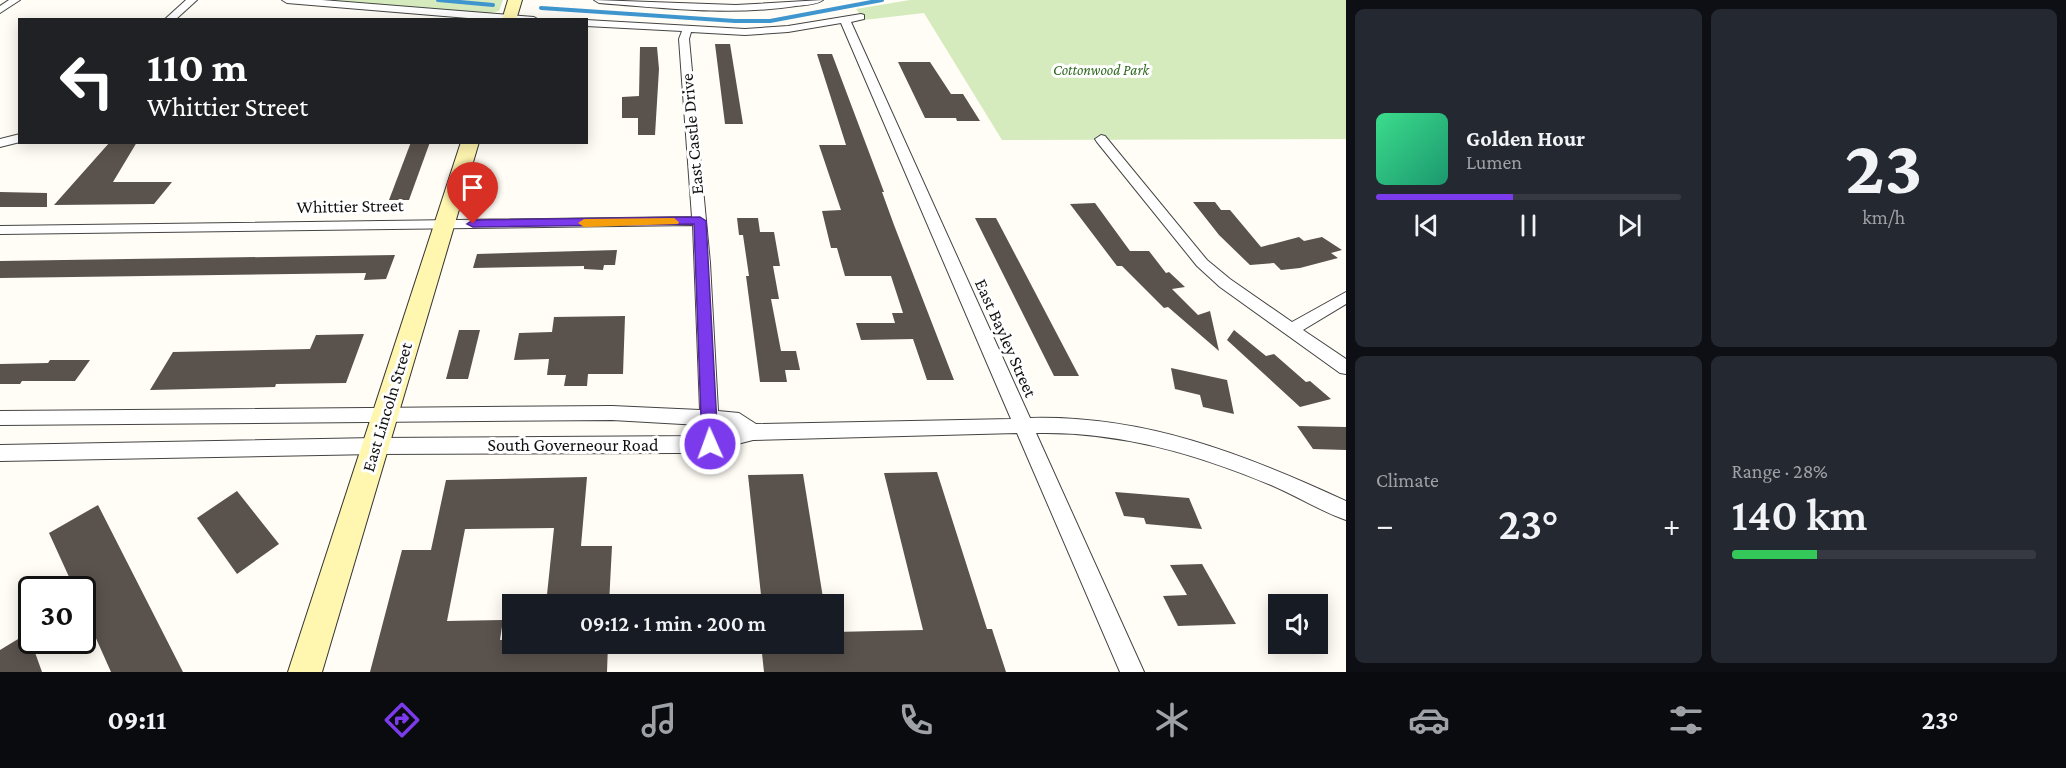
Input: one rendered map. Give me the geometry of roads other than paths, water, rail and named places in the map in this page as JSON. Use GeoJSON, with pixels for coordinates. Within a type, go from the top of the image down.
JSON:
{"type":"FeatureCollection","features":[{"type":"Feature","properties":{"kind":"street"},"geometry":{"type":"LineString","coordinates":[[0,10],[15,0]]}},
{"type":"Feature","properties":{"kind":"street"},"geometry":{"type":"LineString","coordinates":[[171,18],[192,0]]}},
{"type":"Feature","properties":{"kind":"street"},"geometry":{"type":"LineString","coordinates":[[286,0],[498,18]]}},
{"type":"Feature","properties":{"kind":"street"},"geometry":{"type":"LineString","coordinates":[[509,18],[515,0]]}},
{"type":"Feature","properties":{"kind":"street"},"geometry":{"type":"LineString","coordinates":[[599,0],[736,8],[782,7],[818,0]]}},
{"type":"Feature","properties":{"kind":"street"},"geometry":{"type":"LineString","coordinates":[[447,18],[456,14]]}},
{"type":"Feature","properties":{"kind":"street","name":"East Bayley Street"},"geometry":{"type":"LineString","coordinates":[[687,30],[768,31],[853,19],[916,188],[1024,425],[1132,672]]}},
{"type":"Feature","properties":{"kind":"street"},"geometry":{"type":"LineString","coordinates":[[588,23],[687,30]]}},
{"type":"Feature","properties":{"kind":"street","name":"East Castle Drive"},"geometry":{"type":"LineString","coordinates":[[687,30],[684,39],[700,221],[710,444]]}},
{"type":"Feature","properties":{"kind":"street"},"geometry":{"type":"LineString","coordinates":[[0,143],[18,138]]}},
{"type":"Feature","properties":{"kind":"street"},"geometry":{"type":"LineString","coordinates":[[1101,139],[1202,263],[1225,283],[1346,368]]}},
{"type":"Feature","properties":{"kind":"street","name":"East Lincoln Street"},"geometry":{"type":"LineString","coordinates":[[305,672],[469,144]]}},
{"type":"Feature","properties":{"kind":"street","name":"Whittier Street"},"geometry":{"type":"LineString","coordinates":[[0,230],[700,221]]}},
{"type":"Feature","properties":{"kind":"street"},"geometry":{"type":"LineString","coordinates":[[1292,330],[1346,297]]}},
{"type":"Feature","properties":{"kind":"street","name":"South Governeour Road"},"geometry":{"type":"LineString","coordinates":[[0,418],[612,413],[709,418]]}},
{"type":"Feature","properties":{"kind":"street"},"geometry":{"type":"LineString","coordinates":[[709,418],[733,418],[753,432]]}},
{"type":"Feature","properties":{"kind":"street","name":"South Governeour Road"},"geometry":{"type":"LineString","coordinates":[[0,453],[375,446],[710,444],[753,432],[1024,425],[1111,430],[1145,435],[1202,450],[1280,480],[1346,511]]}},
{"type":"Feature","properties":{"kind":"waterway"},"geometry":{"type":"LineString","coordinates":[[438,0],[493,5]]}},
{"type":"Feature","properties":{"kind":"waterway"},"geometry":{"type":"LineString","coordinates":[[541,8],[735,21],[770,21],[882,0]]}},
{"type":"Feature","properties":{"kind":"park label","name":"Cottonwood Park"},"geometry":{"type":"Point","coordinates":[1101,70]}}]}
